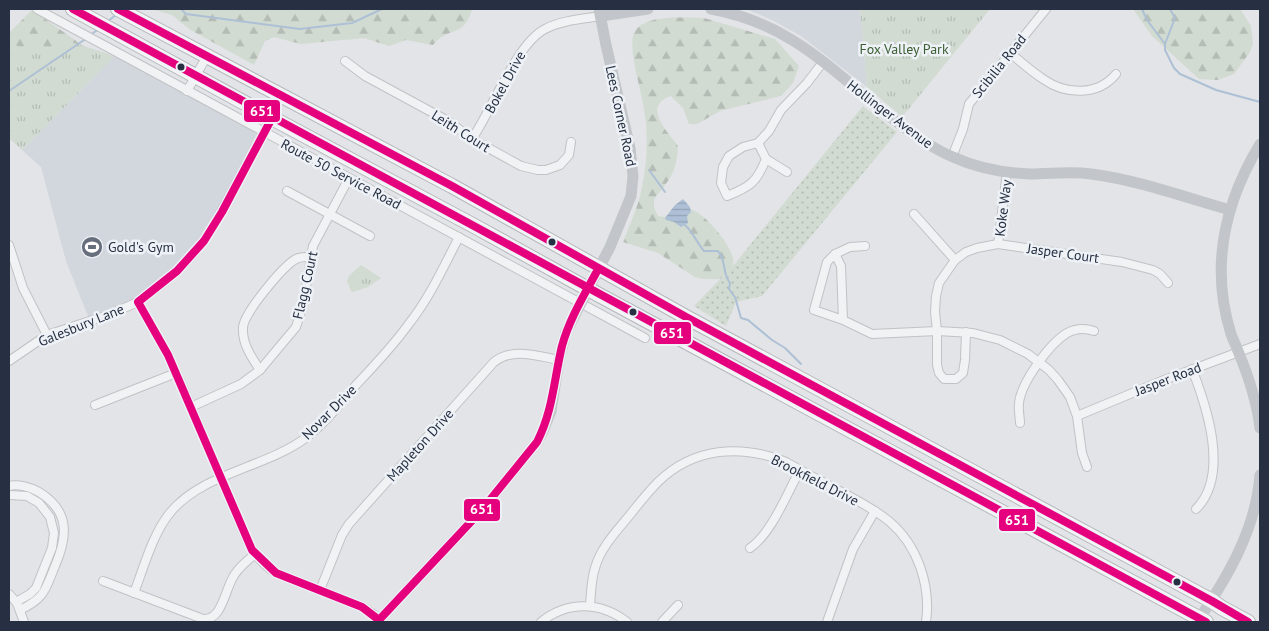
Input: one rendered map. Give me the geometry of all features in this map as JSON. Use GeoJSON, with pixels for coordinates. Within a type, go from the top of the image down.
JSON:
{"type":"FeatureCollection","features":[{"type":"Feature","properties":{"kind":"highway"},"geometry":{"type":"LineString","coordinates":[[73,9],[1200,621]]}},
{"type":"Feature","properties":{"kind":"highway"},"geometry":{"type":"LineString","coordinates":[[118,9],[452,186],[1248,622]]}},
{"type":"Feature","properties":{"kind":"street","name":"Route 50 Service Road"},"geometry":{"type":"LineString","coordinates":[[37,9],[645,338]]}},
{"type":"Feature","properties":{"kind":"street"},"geometry":{"type":"LineString","coordinates":[[600,12],[648,9]]}},
{"type":"Feature","properties":{"kind":"street","name":"Hollinger Avenue"},"geometry":{"type":"LineString","coordinates":[[711,9],[738,14],[770,26],[823,62],[918,138],[952,157],[980,167],[1007,172],[1032,174],[1070,172],[1108,177],[1230,210]]}},
{"type":"Feature","properties":{"kind":"street","name":"Scibilia Road"},"geometry":{"type":"LineString","coordinates":[[952,157],[963,130],[969,104],[1046,9]]}},
{"type":"Feature","properties":{"kind":"street","name":"Bokel Drive"},"geometry":{"type":"LineString","coordinates":[[472,139],[524,48],[534,36],[560,23],[600,12]]}},
{"type":"Feature","properties":{"kind":"street","name":"Lees Corner Road"},"geometry":{"type":"LineString","coordinates":[[379,621],[481,511],[544,431],[551,411],[559,360],[566,332],[610,247],[631,196],[633,176],[627,134],[600,12]]}},
{"type":"Feature","properties":{"kind":"street"},"geometry":{"type":"LineString","coordinates":[[1010,53],[1043,80],[1070,90],[1101,88],[1116,74]]}},
{"type":"Feature","properties":{"kind":"street"},"geometry":{"type":"LineString","coordinates":[[187,91],[207,56]]}},
{"type":"Feature","properties":{"kind":"street","name":"Leith Court"},"geometry":{"type":"LineString","coordinates":[[345,61],[365,76],[448,121],[472,139],[521,166],[546,170],[560,165],[569,154],[571,142]]}},
{"type":"Feature","properties":{"kind":"street"},"geometry":{"type":"LineString","coordinates":[[766,159],[760,174],[752,185],[728,196],[721,183],[723,167],[729,156],[743,147],[758,144],[769,131],[781,110],[807,83],[823,62]]}},
{"type":"Feature","properties":{"kind":"street","name":"Galesbury Lane"},"geometry":{"type":"LineString","coordinates":[[9,361],[47,335],[96,319],[138,302],[177,271],[204,241],[222,212],[272,118]]}},
{"type":"Feature","properties":{"kind":"street"},"geometry":{"type":"LineString","coordinates":[[758,144],[766,159],[787,172]]}},
{"type":"Feature","properties":{"kind":"street"},"geometry":{"type":"LineString","coordinates":[[1260,144],[1243,175],[1230,210],[1222,249],[1222,286],[1226,316],[1255,401],[1260,428]]}},
{"type":"Feature","properties":{"kind":"street","name":"Koke Way"},"geometry":{"type":"LineString","coordinates":[[998,244],[1007,172]]}},
{"type":"Feature","properties":{"kind":"street","name":"Flagg Court"},"geometry":{"type":"LineString","coordinates":[[191,407],[240,384],[260,370],[296,327],[303,305],[313,246],[350,178]]}},
{"type":"Feature","properties":{"kind":"street"},"geometry":{"type":"LineString","coordinates":[[287,191],[370,236]]}},
{"type":"Feature","properties":{"kind":"street"},"geometry":{"type":"LineString","coordinates":[[914,214],[955,260]]}},
{"type":"Feature","properties":{"kind":"street","name":"Novar Drive"},"geometry":{"type":"LineString","coordinates":[[134,593],[159,531],[170,513],[191,494],[220,478],[290,448],[310,434],[328,417],[409,325],[458,237]]}},
{"type":"Feature","properties":{"kind":"street","name":"Jasper Court"},"geometry":{"type":"LineString","coordinates":[[966,332],[966,360],[963,373],[956,379],[944,379],[938,373],[937,365],[935,312],[939,283],[955,260],[966,252],[998,244],[1122,262],[1153,270],[1160,274],[1168,283]]}},
{"type":"Feature","properties":{"kind":"street"},"geometry":{"type":"LineString","coordinates":[[865,246],[850,247],[836,254],[828,262],[814,310],[843,320],[872,334],[937,331],[966,332],[1000,340],[1028,354],[1040,362],[1063,386],[1070,397],[1077,416],[1082,453],[1087,467]]}},
{"type":"Feature","properties":{"kind":"street"},"geometry":{"type":"LineString","coordinates":[[9,249],[22,288],[47,335]]}},
{"type":"Feature","properties":{"kind":"street"},"geometry":{"type":"LineString","coordinates":[[836,254],[841,266],[843,320]]}},
{"type":"Feature","properties":{"kind":"street"},"geometry":{"type":"LineString","coordinates":[[260,370],[250,356],[243,337],[242,326],[266,288],[279,274],[295,259],[302,256],[311,257]]}},
{"type":"Feature","properties":{"kind":"street"},"geometry":{"type":"LineString","coordinates":[[138,302],[168,355],[247,540],[255,554],[276,573],[362,607],[379,621]]}},
{"type":"Feature","properties":{"kind":"street"},"geometry":{"type":"LineString","coordinates":[[1020,423],[1019,403],[1025,382],[1051,347],[1067,334],[1080,329],[1094,331]]}},
{"type":"Feature","properties":{"kind":"street","name":"Jasper Road"},"geometry":{"type":"LineString","coordinates":[[1077,416],[1192,369],[1260,344]]}},
{"type":"Feature","properties":{"kind":"street","name":"Mapleton Drive"},"geometry":{"type":"LineString","coordinates":[[320,590],[342,535],[349,524],[494,362],[503,356],[514,353],[559,360]]}},
{"type":"Feature","properties":{"kind":"street"},"geometry":{"type":"LineString","coordinates":[[1192,369],[1209,420],[1212,451],[1209,489],[1196,509]]}},
{"type":"Feature","properties":{"kind":"street"},"geometry":{"type":"LineString","coordinates":[[95,405],[176,373]]}},
{"type":"Feature","properties":{"kind":"street","name":"Brookfield Drive"},"geometry":{"type":"LineString","coordinates":[[590,606],[593,577],[602,551],[649,491],[668,473],[679,466],[703,455],[735,451],[758,453],[772,457],[800,470],[875,511],[896,528],[916,556],[926,586],[926,622]]}},
{"type":"Feature","properties":{"kind":"street"},"geometry":{"type":"LineString","coordinates":[[750,548],[766,532],[800,470]]}},
{"type":"Feature","properties":{"kind":"street"},"geometry":{"type":"LineString","coordinates":[[1200,621],[1237,557],[1256,505],[1260,475]]}},
{"type":"Feature","properties":{"kind":"street"},"geometry":{"type":"LineString","coordinates":[[9,486],[34,489],[48,498],[60,513],[65,534],[62,550],[44,594],[34,603],[20,610]]}},
{"type":"Feature","properties":{"kind":"street"},"geometry":{"type":"LineString","coordinates":[[9,495],[27,496],[39,503],[50,518],[54,533],[52,548],[36,588],[16,602]]}},
{"type":"Feature","properties":{"kind":"street"},"geometry":{"type":"LineString","coordinates":[[827,622],[853,549],[875,511]]}},
{"type":"Feature","properties":{"kind":"street"},"geometry":{"type":"LineString","coordinates":[[103,581],[203,619],[210,619],[218,613],[235,573],[255,554]]}},
{"type":"Feature","properties":{"kind":"street"},"geometry":{"type":"LineString","coordinates":[[9,594],[16,602],[24,622]]}},
{"type":"Feature","properties":{"kind":"street"},"geometry":{"type":"LineString","coordinates":[[662,622],[678,605]]}},
{"type":"Feature","properties":{"kind":"street"},"geometry":{"type":"LineString","coordinates":[[540,622],[566,608],[590,606],[609,611],[627,622]]}},
{"type":"Feature","properties":{"kind":"shaded area"},"geometry":{"type":"Polygon","coordinates":[[[746,9],[860,9],[867,87],[801,36],[772,20],[746,9]]]}},
{"type":"Feature","properties":{"kind":"shaded area"},"geometry":{"type":"Polygon","coordinates":[[[113,56],[125,58],[265,132],[204,241],[138,302],[90,321],[66,261],[41,167],[22,150],[113,56]]]}},
{"type":"Feature","properties":{"kind":"green space"},"geometry":{"type":"Polygon","coordinates":[[[152,9],[472,9],[465,24],[445,35],[433,45],[406,40],[389,46],[364,38],[301,44],[274,37],[265,41],[254,65],[189,29],[172,15],[152,9]]]}},
{"type":"Feature","properties":{"kind":"green space","name":"Fox Valley Park"},"geometry":{"type":"Polygon","coordinates":[[[860,9],[990,9],[902,117],[867,87],[860,9]]]}},
{"type":"Feature","properties":{"kind":"green space"},"geometry":{"type":"Polygon","coordinates":[[[1133,9],[1240,9],[1251,26],[1253,43],[1250,52],[1234,74],[1218,80],[1199,79],[1152,36],[1133,9]]]}},
{"type":"Feature","properties":{"kind":"green space"},"geometry":{"type":"Polygon","coordinates":[[[32,10],[108,63],[25,142],[9,140],[9,33],[32,10]]]}},
{"type":"Feature","properties":{"kind":"green space"},"geometry":{"type":"Polygon","coordinates":[[[704,18],[775,39],[799,66],[793,83],[781,96],[720,111],[697,124],[689,124],[683,108],[671,96],[662,100],[658,106],[659,120],[678,146],[672,175],[654,199],[654,208],[658,216],[664,217],[684,210],[692,210],[712,225],[725,242],[733,258],[731,268],[720,279],[695,277],[658,253],[623,242],[640,196],[646,152],[646,120],[632,47],[635,31],[640,26],[657,19],[704,18]]]}},
{"type":"Feature","properties":{"kind":"green space"},"geometry":{"type":"Polygon","coordinates":[[[65,40],[113,56],[22,150],[9,138],[9,43],[51,57],[65,40]]]}},
{"type":"Feature","properties":{"kind":"green space"},"geometry":{"type":"Polygon","coordinates":[[[863,106],[897,132],[762,296],[736,302],[726,326],[694,306],[733,266],[863,106]]]}},
{"type":"Feature","properties":{"kind":"green space"},"geometry":{"type":"Polygon","coordinates":[[[361,265],[381,278],[368,287],[353,292],[347,281],[349,276],[361,265]]]}},
{"type":"Feature","properties":{"kind":"water"},"geometry":{"type":"Polygon","coordinates":[[[683,199],[690,207],[691,212],[687,216],[688,223],[681,227],[665,218],[675,205],[683,199]]]}},
{"type":"Feature","properties":{"kind":"waterway"},"geometry":{"type":"LineString","coordinates":[[181,9],[186,14],[300,29],[352,23],[382,9]]}},
{"type":"Feature","properties":{"kind":"waterway"},"geometry":{"type":"LineString","coordinates":[[1142,9],[1147,20],[1165,44],[1165,50],[1174,68],[1180,74],[1216,90],[1260,102]]}},
{"type":"Feature","properties":{"kind":"waterway"},"geometry":{"type":"LineString","coordinates":[[1165,44],[1175,18],[1170,9]]}},
{"type":"Feature","properties":{"kind":"waterway"},"geometry":{"type":"LineString","coordinates":[[108,21],[116,15]]}},
{"type":"Feature","properties":{"kind":"waterway"},"geometry":{"type":"LineString","coordinates":[[90,35],[99,29]]}},
{"type":"Feature","properties":{"kind":"waterway"},"geometry":{"type":"LineString","coordinates":[[9,91],[87,38]]}},
{"type":"Feature","properties":{"kind":"waterway"},"geometry":{"type":"LineString","coordinates":[[649,170],[665,192]]}},
{"type":"Feature","properties":{"kind":"waterway"},"geometry":{"type":"LineString","coordinates":[[685,225],[704,251],[718,251],[723,260],[727,279],[730,283],[729,289],[734,296]]}},
{"type":"Feature","properties":{"kind":"waterway"},"geometry":{"type":"LineString","coordinates":[[735,297],[741,318],[748,320],[785,348],[801,364]]}},
{"type":"Feature","properties":{"kind":"transit line","name":"651"},"geometry":{"type":"LineString","coordinates":[[73,9],[1206,622]]}},
{"type":"Feature","properties":{"kind":"transit line","name":"651"},"geometry":{"type":"LineString","coordinates":[[118,9],[452,186],[686,317],[1248,622]]}},
{"type":"Feature","properties":{"kind":"transit line","name":"651"},"geometry":{"type":"LineString","coordinates":[[272,118],[222,212],[204,241],[177,271],[138,302],[168,355],[252,550],[276,573],[362,607],[379,620],[481,511],[537,442],[547,419],[559,358],[568,327],[596,273]]}},
{"type":"Feature","properties":{"kind":"place","name":"Gold's Gym"},"geometry":{"type":"Point","coordinates":[92,247]}}]}
